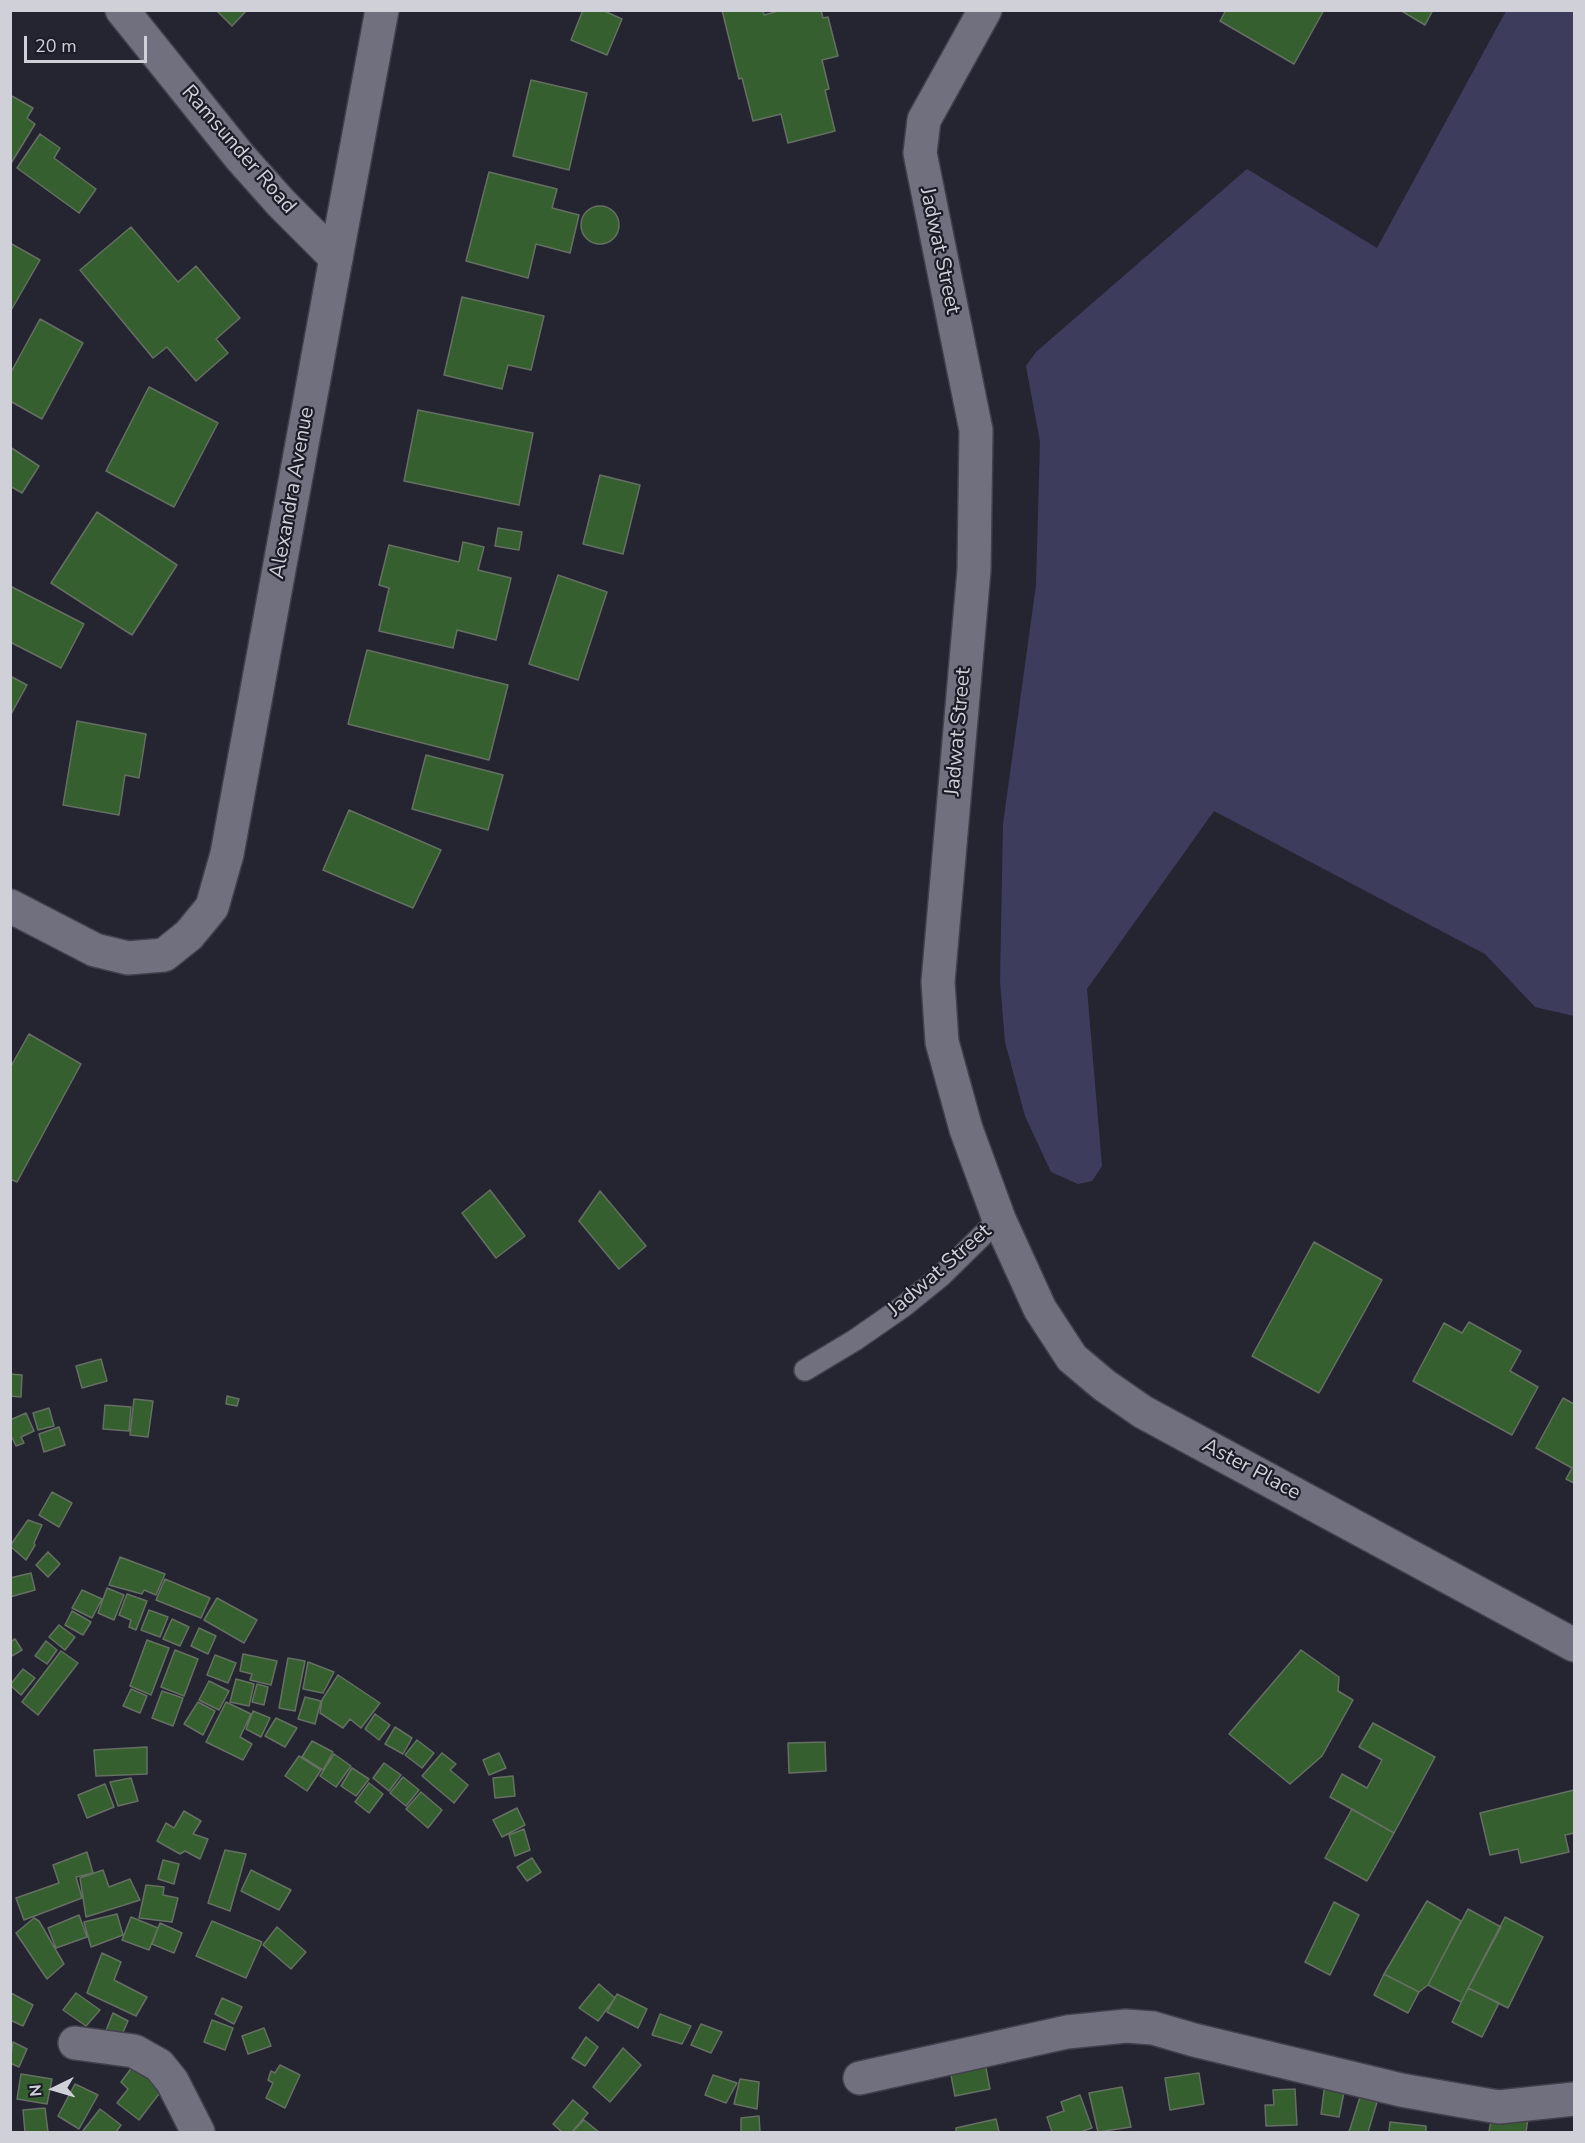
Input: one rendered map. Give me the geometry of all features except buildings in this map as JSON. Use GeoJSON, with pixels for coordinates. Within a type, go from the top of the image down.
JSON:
{"type":"FeatureCollection","features":[{"type":"Feature","properties":{"kind":"street","name":"Ramsunder Road"},"geometry":{"type":"LineString","coordinates":[[122,10],[240,158],[336,258]]}},
{"type":"Feature","properties":{"kind":"street","name":"Alexandra Avenue"},"geometry":{"type":"LineString","coordinates":[[10,906],[95,950],[128,958],[164,955],[189,935],[212,907],[227,854],[382,10]]}},
{"type":"Feature","properties":{"kind":"street","name":"Jadwat Street"},"geometry":{"type":"LineString","coordinates":[[985,10],[924,120],[920,153],[927,201],[963,362],[976,442],[974,570],[946,875],[938,982],[939,1002],[942,1042],[966,1129],[999,1219]]}},
{"type":"Feature","properties":{"kind":"street","name":"Aster Place"},"geometry":{"type":"LineString","coordinates":[[999,1219],[1040,1309],[1072,1358],[1104,1385],[1143,1412],[1575,1645]]}},
{"type":"Feature","properties":{"kind":"street"},"geometry":{"type":"LineString","coordinates":[[860,2078],[1067,2032],[1126,2026],[1153,2028],[1401,2090],[1499,2107],[1575,2099]]}},
{"type":"Feature","properties":{"kind":"street"},"geometry":{"type":"LineString","coordinates":[[75,2043],[134,2051],[159,2065],[172,2081],[198,2133]]}},
{"type":"Feature","properties":{"kind":"lane","name":"Jadwat Street"},"geometry":{"type":"LineString","coordinates":[[805,1370],[855,1340],[904,1306],[941,1276],[999,1219]]}},
{"type":"Feature","properties":{"kind":"shaded area"},"geometry":{"type":"Polygon","coordinates":[[[1506,11],[1574,11],[1574,1016],[1535,1007],[1485,954],[1214,811],[1087,989],[1102,1166],[1092,1181],[1078,1184],[1051,1172],[1025,1116],[1005,1042],[1000,981],[1003,824],[1036,585],[1040,442],[1026,366],[1036,352],[1247,169],[1377,248],[1506,11]]]}}]}
